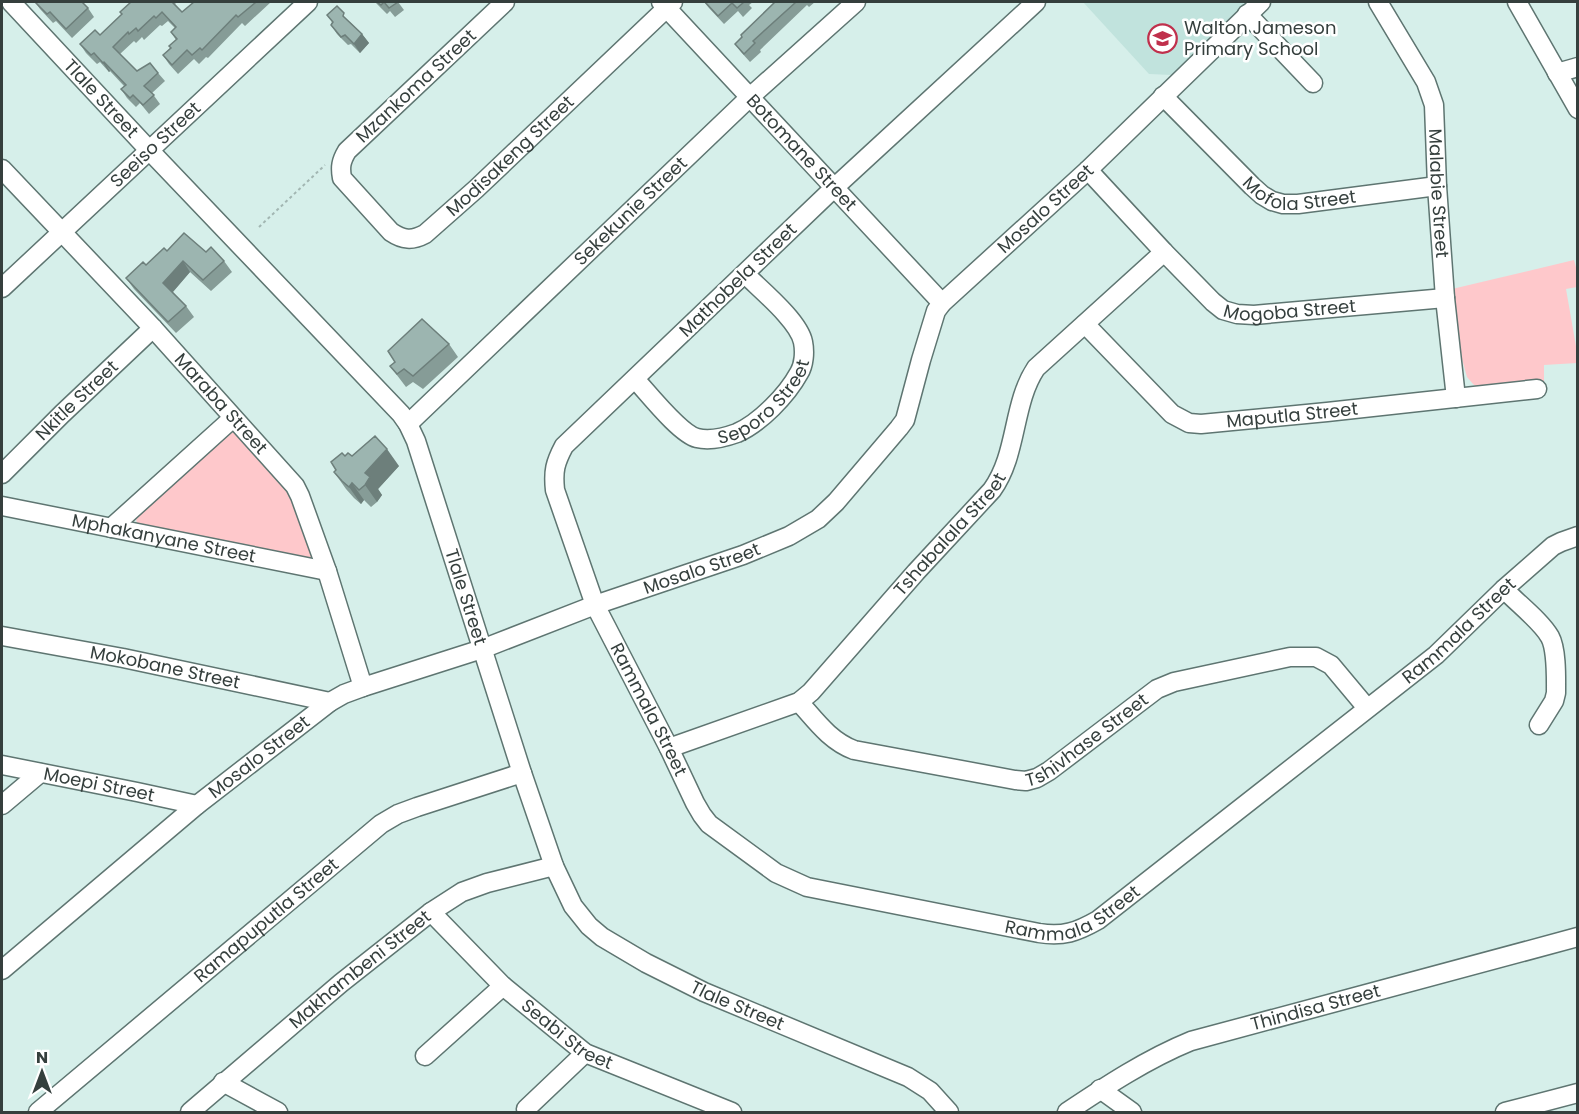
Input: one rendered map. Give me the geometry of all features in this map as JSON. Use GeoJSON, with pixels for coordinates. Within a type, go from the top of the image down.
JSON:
{"type":"FeatureCollection","features":[{"type":"Feature","properties":{"kind":"street","name":"Tlale Street"},"geometry":{"type":"LineString","coordinates":[[11,2],[408,424],[416,441],[522,773],[554,866],[573,906],[602,937],[646,963],[704,992],[908,1077],[930,1091],[949,1113]]}},
{"type":"Feature","properties":{"kind":"street","name":"Seeiso Street"},"geometry":{"type":"LineString","coordinates":[[2,288],[308,2]]}},
{"type":"Feature","properties":{"kind":"street","name":"Mzankoma Street"},"geometry":{"type":"LineString","coordinates":[[342,178],[340,168],[344,157],[356,143],[505,2]]}},
{"type":"Feature","properties":{"kind":"street","name":"Sekekunie Street"},"geometry":{"type":"LineString","coordinates":[[408,424],[750,97],[856,2]]}},
{"type":"Feature","properties":{"kind":"street","name":"Mathobela Street"},"geometry":{"type":"LineString","coordinates":[[595,605],[555,490],[556,459],[564,446],[835,187],[1036,2]]}},
{"type":"Feature","properties":{"kind":"street","name":"Mosalo Street"},"geometry":{"type":"LineString","coordinates":[[2,970],[196,805],[330,702],[344,694],[482,649],[595,605],[743,555],[789,536],[818,519],[853,483],[905,420],[936,311],[942,303],[1088,170],[1261,2]]}},
{"type":"Feature","properties":{"kind":"street","name":"Malabie Street"},"geometry":{"type":"LineString","coordinates":[[1378,2],[1431,92],[1434,105],[1445,298],[1456,398]]}},
{"type":"Feature","properties":{"kind":"street"},"geometry":{"type":"LineString","coordinates":[[1517,2],[1578,109]]}},
{"type":"Feature","properties":{"kind":"street","name":"Botomane Street"},"geometry":{"type":"LineString","coordinates":[[667,4],[750,97],[942,303]]}},
{"type":"Feature","properties":{"kind":"street","name":"Modisakeng Street"},"geometry":{"type":"LineString","coordinates":[[342,178],[391,232],[407,240],[425,234],[476,189],[667,4]]}},
{"type":"Feature","properties":{"kind":"street"},"geometry":{"type":"LineString","coordinates":[[1247,14],[1313,82]]}},
{"type":"Feature","properties":{"kind":"street"},"geometry":{"type":"LineString","coordinates":[[1557,73],[1578,67]]}},
{"type":"Feature","properties":{"kind":"street","name":"Mofola Street"},"geometry":{"type":"LineString","coordinates":[[1163,96],[1252,186],[1272,201],[1298,204],[1437,186]]}},
{"type":"Feature","properties":{"kind":"street","name":"Maraba Street"},"geometry":{"type":"LineString","coordinates":[[2,168],[153,328],[295,486],[327,571],[363,687]]}},
{"type":"Feature","properties":{"kind":"street","name":"Mogoba Street"},"geometry":{"type":"LineString","coordinates":[[1088,170],[1164,252],[1223,310],[1254,315],[1445,298]]}},
{"type":"Feature","properties":{"kind":"street","name":"Tshabalala Street"},"geometry":{"type":"LineString","coordinates":[[669,748],[799,702],[827,675],[1000,479],[1026,388],[1031,376],[1043,360],[1164,252]]}},
{"type":"Feature","properties":{"kind":"street","name":"Seporo Street"},"geometry":{"type":"LineString","coordinates":[[635,379],[677,425],[695,438],[715,438],[738,433],[761,418],[785,393],[800,372],[804,356],[803,342],[796,325],[745,274]]}},
{"type":"Feature","properties":{"kind":"street","name":"Maputla Street"},"geometry":{"type":"LineString","coordinates":[[1086,324],[1172,414],[1189,423],[1201,424],[1327,412],[1537,389]]}},
{"type":"Feature","properties":{"kind":"street","name":"Nkitle Street"},"geometry":{"type":"LineString","coordinates":[[2,474],[153,328]]}},
{"type":"Feature","properties":{"kind":"street"},"geometry":{"type":"LineString","coordinates":[[111,528],[233,418]]}},
{"type":"Feature","properties":{"kind":"street","name":"Mphakanyane Street"},"geometry":{"type":"LineString","coordinates":[[2,506],[327,571]]}},
{"type":"Feature","properties":{"kind":"street","name":"Rammala Street"},"geometry":{"type":"LineString","coordinates":[[595,605],[702,815],[709,824],[740,848],[786,879],[818,890],[1039,933],[1064,935],[1083,929],[1098,920],[1436,655],[1504,589],[1553,546],[1578,536]]}},
{"type":"Feature","properties":{"kind":"street"},"geometry":{"type":"LineString","coordinates":[[1504,589],[1543,628],[1553,645],[1556,693],[1554,701],[1539,725]]}},
{"type":"Feature","properties":{"kind":"street","name":"Mokobane Street"},"geometry":{"type":"LineString","coordinates":[[2,636],[123,658],[330,702]]}},
{"type":"Feature","properties":{"kind":"street","name":"Tshivhase Street"},"geometry":{"type":"LineString","coordinates":[[799,702],[831,738],[842,746],[1000,778],[1026,781],[1049,771],[1157,689],[1174,682],[1290,657],[1316,657],[1331,664],[1367,708]]}},
{"type":"Feature","properties":{"kind":"street","name":"Moepi Street"},"geometry":{"type":"LineString","coordinates":[[2,765],[196,805]]}},
{"type":"Feature","properties":{"kind":"street"},"geometry":{"type":"LineString","coordinates":[[2,806],[40,773]]}},
{"type":"Feature","properties":{"kind":"street","name":"Ramapuputla Street"},"geometry":{"type":"LineString","coordinates":[[38,1113],[381,824],[417,807],[522,773]]}},
{"type":"Feature","properties":{"kind":"street","name":"Makhambeni Street"},"geometry":{"type":"LineString","coordinates":[[190,1113],[342,983],[431,912],[462,892],[487,883],[554,866]]}},
{"type":"Feature","properties":{"kind":"street","name":"Seabi Street"},"geometry":{"type":"LineString","coordinates":[[431,912],[503,986],[585,1053],[732,1113]]}},
{"type":"Feature","properties":{"kind":"street","name":"Thindisa Street"},"geometry":{"type":"LineString","coordinates":[[1067,1113],[1100,1089],[1165,1052],[1191,1041],[1578,936]]}},
{"type":"Feature","properties":{"kind":"street"},"geometry":{"type":"LineString","coordinates":[[425,1056],[503,986]]}},
{"type":"Feature","properties":{"kind":"street"},"geometry":{"type":"LineString","coordinates":[[526,1109],[585,1053]]}},
{"type":"Feature","properties":{"kind":"street"},"geometry":{"type":"LineString","coordinates":[[223,1083],[278,1113]]}},
{"type":"Feature","properties":{"kind":"street"},"geometry":{"type":"LineString","coordinates":[[1100,1089],[1132,1113]]}},
{"type":"Feature","properties":{"kind":"street"},"geometry":{"type":"LineString","coordinates":[[1505,1113],[1578,1093]]}},
{"type":"Feature","properties":{"kind":"path"},"geometry":{"type":"LineString","coordinates":[[259,227],[331,160],[344,157]]}},
{"type":"Feature","properties":{"kind":"shaded area","name":"Walton Jameson Primary School"},"geometry":{"type":"Polygon","coordinates":[[[1083,2],[1248,2],[1172,75],[1149,74],[1083,2]]]}},
{"type":"Feature","properties":{"kind":"shaded area"},"geometry":{"type":"Polygon","coordinates":[[[1574,260],[1577,287],[1566,289],[1577,363],[1544,365],[1544,384],[1480,389],[1473,384],[1467,377],[1462,359],[1452,289],[1574,260]]]}},
{"type":"Feature","properties":{"kind":"shaded area"},"geometry":{"type":"Polygon","coordinates":[[[234,431],[297,498],[314,560],[137,527],[136,516],[234,431]]]}},
{"type":"Feature","properties":{"kind":"building"},"geometry":{"type":"Polygon","coordinates":[[[35,2],[82,2],[88,8],[66,29],[50,12],[47,14],[35,2]]]}},
{"type":"Feature","properties":{"kind":"building"},"geometry":{"type":"Polygon","coordinates":[[[131,2],[172,2],[182,12],[194,2],[256,2],[238,17],[236,15],[202,50],[200,48],[192,55],[187,50],[172,65],[163,55],[177,39],[171,32],[176,27],[162,12],[156,18],[154,16],[138,31],[136,28],[129,34],[128,32],[113,47],[137,71],[150,63],[158,73],[144,86],[154,95],[143,105],[133,95],[130,98],[121,89],[126,85],[94,53],[91,55],[80,44],[95,30],[100,35],[131,2]]]}},
{"type":"Feature","properties":{"kind":"building"},"geometry":{"type":"Polygon","coordinates":[[[384,2],[398,2],[389,8],[384,2]]]}},
{"type":"Feature","properties":{"kind":"building"},"geometry":{"type":"Polygon","coordinates":[[[705,2],[744,2],[737,8],[732,3],[718,16],[705,2]]]}},
{"type":"Feature","properties":{"kind":"building"},"geometry":{"type":"Polygon","coordinates":[[[775,2],[796,2],[753,41],[755,43],[744,54],[735,44],[742,37],[741,35],[775,2]]]}},
{"type":"Feature","properties":{"kind":"building"},"geometry":{"type":"Polygon","coordinates":[[[337,6],[344,13],[343,16],[362,34],[354,44],[345,35],[341,37],[331,25],[333,22],[327,15],[337,6]]]}},
{"type":"Feature","properties":{"kind":"building"},"geometry":{"type":"Polygon","coordinates":[[[184,233],[206,252],[211,247],[224,261],[203,280],[183,261],[163,283],[186,306],[168,322],[126,278],[143,262],[146,265],[164,248],[167,251],[184,233]]]}},
{"type":"Feature","properties":{"kind":"building"},"geometry":{"type":"Polygon","coordinates":[[[422,319],[449,344],[413,376],[404,369],[397,374],[390,366],[395,362],[388,351],[422,319]]]}},
{"type":"Feature","properties":{"kind":"building"},"geometry":{"type":"Polygon","coordinates":[[[375,436],[387,449],[365,473],[370,477],[365,485],[359,490],[352,483],[349,487],[334,472],[336,470],[331,462],[342,453],[345,456],[348,453],[352,456],[375,436]]]}},
{"type":"Feature","properties":{"kind":"place","name":"Walton Jameson Primary School"},"geometry":{"type":"Point","coordinates":[1163,38]}}]}
